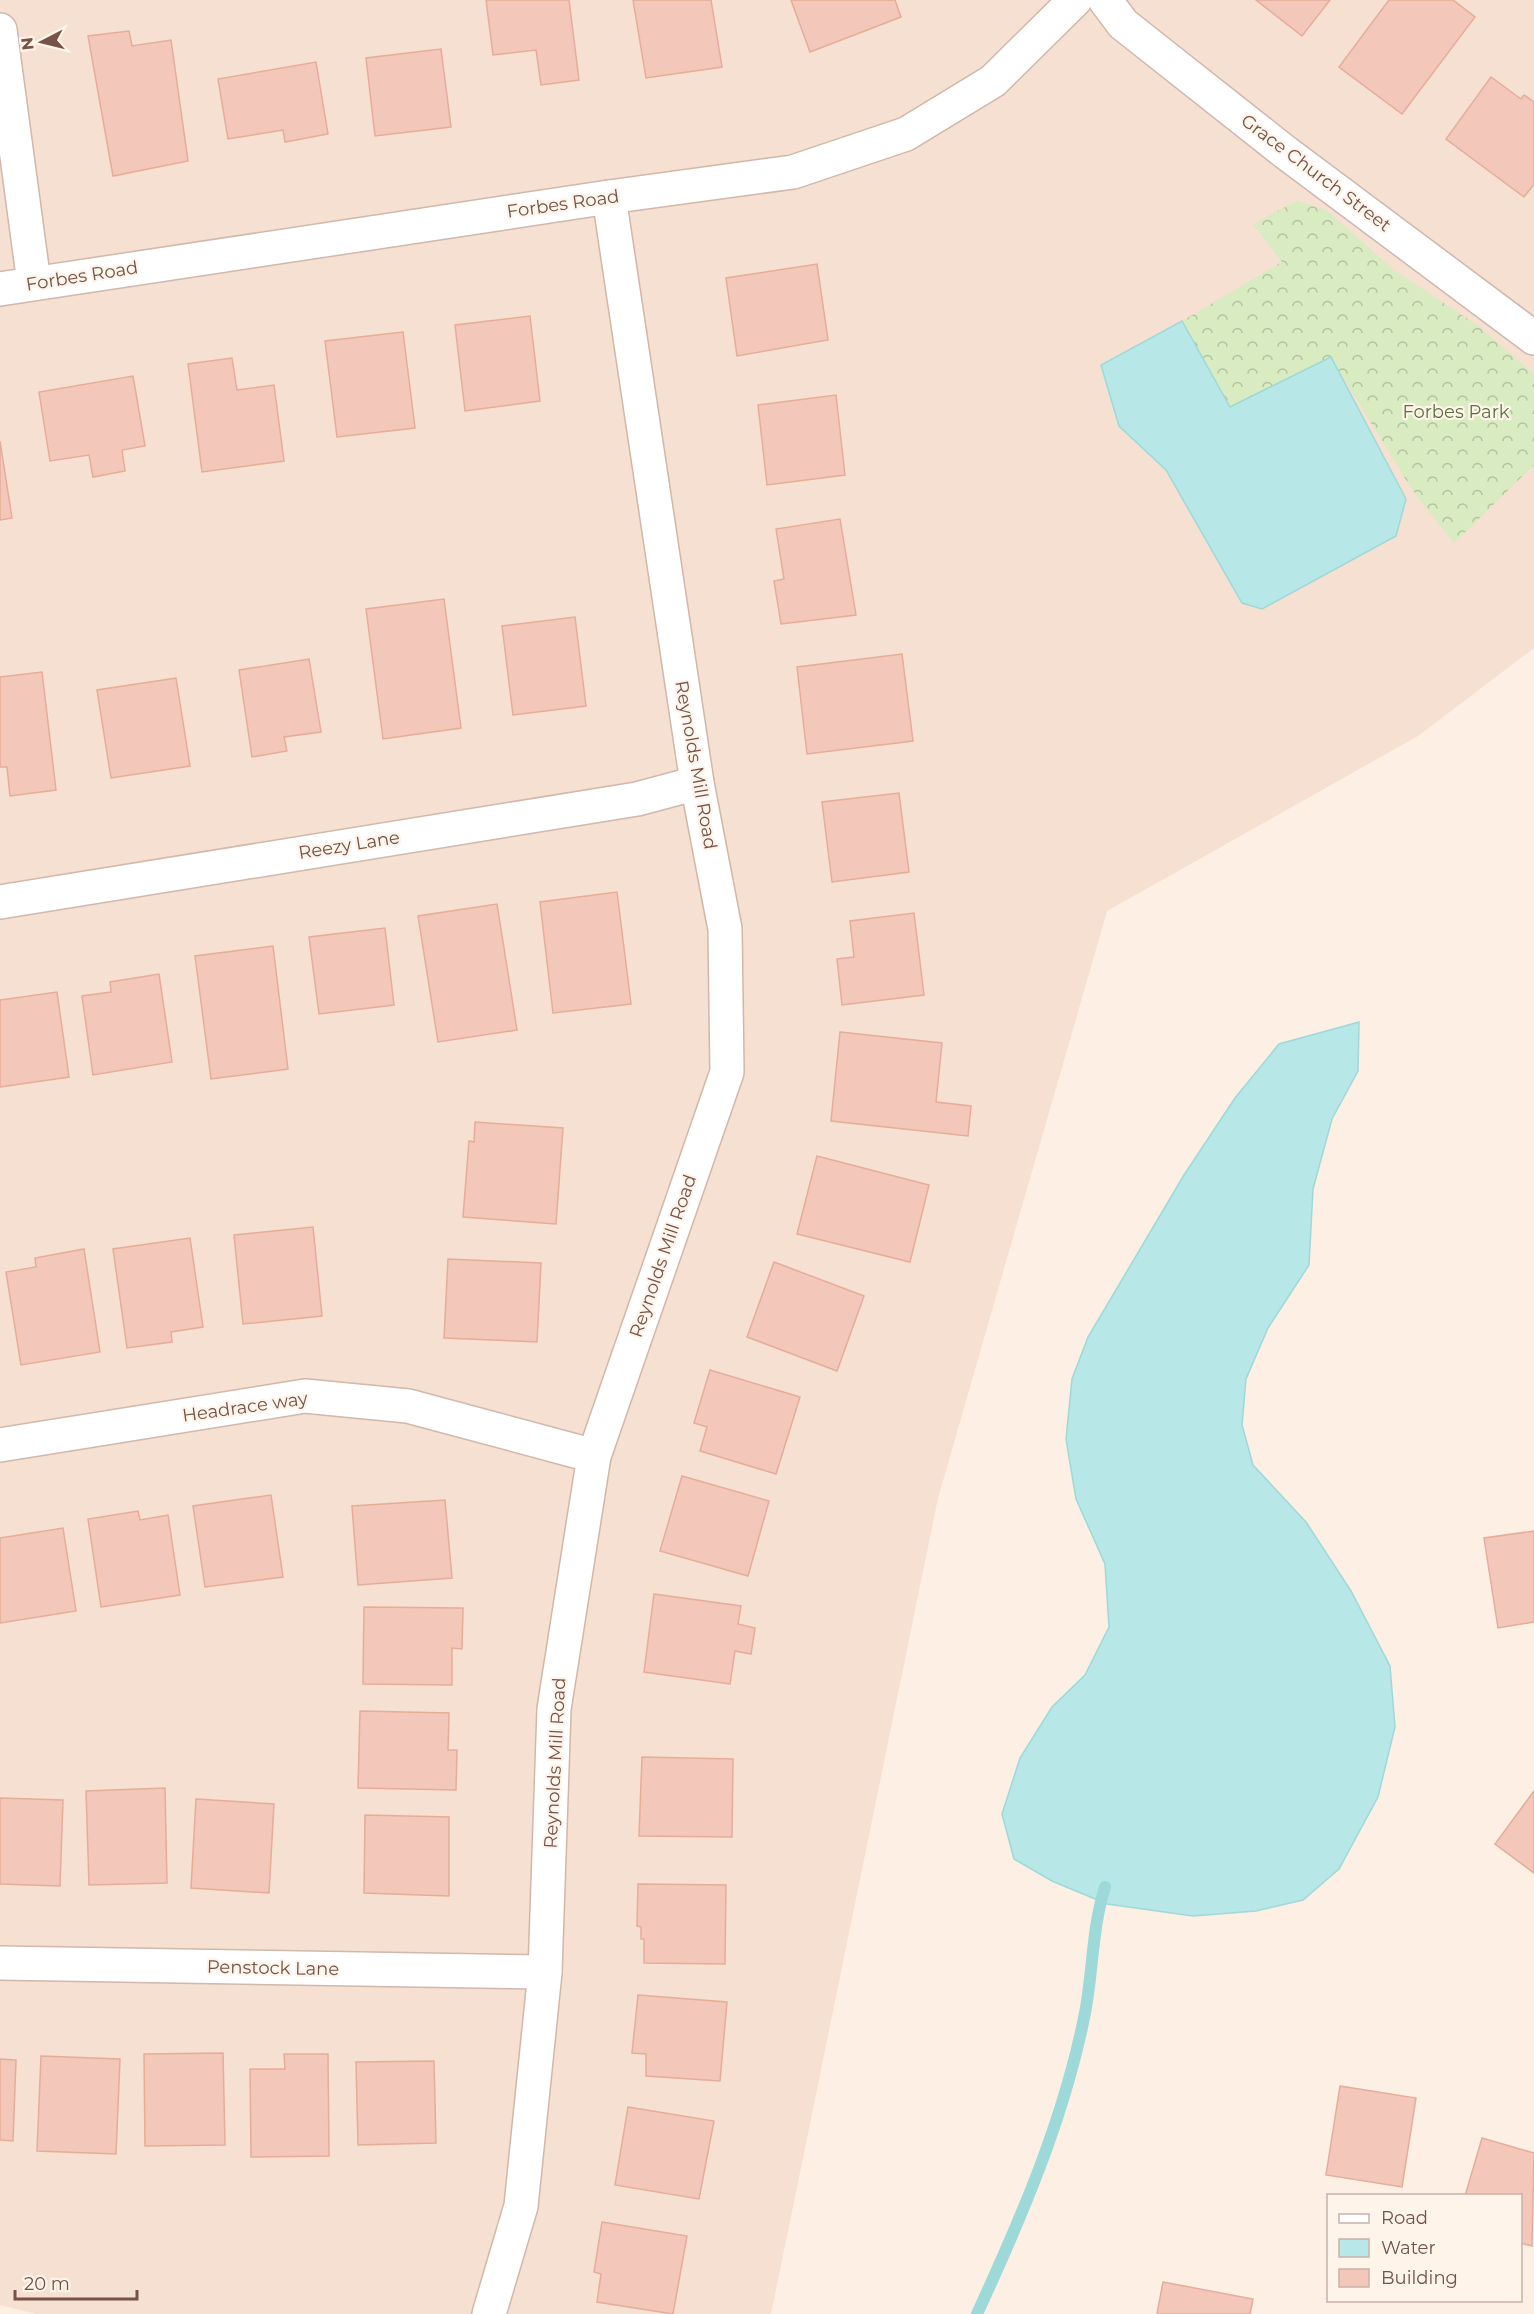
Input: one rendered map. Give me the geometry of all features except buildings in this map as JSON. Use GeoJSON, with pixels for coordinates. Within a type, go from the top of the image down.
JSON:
{"type":"FeatureCollection","features":[{"type":"Feature","properties":{"kind":"street","name":"Forbes Road"},"geometry":{"type":"LineString","coordinates":[[0,289],[34,282],[609,197],[793,172],[906,134],[993,81],[1075,0]]}},
{"type":"Feature","properties":{"kind":"street","name":"Grace Church Street"},"geometry":{"type":"LineString","coordinates":[[1105,0],[1123,24],[1258,130],[1534,338]]}},
{"type":"Feature","properties":{"kind":"street"},"geometry":{"type":"LineString","coordinates":[[0,30],[34,282]]}},
{"type":"Feature","properties":{"kind":"street","name":"Reynolds Mill Road"},"geometry":{"type":"LineString","coordinates":[[489,2314],[521,2206],[545,1972],[554,1709],[594,1456],[727,1072],[725,929],[697,783],[609,197]]}},
{"type":"Feature","properties":{"kind":"street","name":"Reezy Lane"},"geometry":{"type":"LineString","coordinates":[[0,902],[637,799],[697,783]]}},
{"type":"Feature","properties":{"kind":"street","name":"Headrace way"},"geometry":{"type":"LineString","coordinates":[[0,1445],[305,1396],[408,1406],[594,1456]]}},
{"type":"Feature","properties":{"kind":"street","name":"Penstock Lane"},"geometry":{"type":"LineString","coordinates":[[0,1963],[545,1972]]}},
{"type":"Feature","properties":{"kind":"shaded area"},"geometry":{"type":"Polygon","coordinates":[[[0,0],[1534,0],[1534,648],[1418,736],[1107,911],[938,1498],[771,2314],[36,2314],[0,2305],[0,0]]]}},
{"type":"Feature","properties":{"kind":"green space","name":"Forbes Park"},"geometry":{"type":"Polygon","coordinates":[[[1297,201],[1326,210],[1395,271],[1477,325],[1534,374],[1534,465],[1454,543],[1411,488],[1331,358],[1230,408],[1182,321],[1282,262],[1253,224],[1297,201]]]}},
{"type":"Feature","properties":{"kind":"water"},"geometry":{"type":"Polygon","coordinates":[[[1182,321],[1230,407],[1331,357],[1406,499],[1396,536],[1262,609],[1242,603],[1166,470],[1119,426],[1101,365],[1182,321]]]}},
{"type":"Feature","properties":{"kind":"water"},"geometry":{"type":"Polygon","coordinates":[[[1359,1022],[1358,1071],[1332,1119],[1313,1189],[1309,1265],[1268,1328],[1246,1379],[1242,1425],[1253,1465],[1306,1522],[1351,1591],[1390,1666],[1395,1727],[1378,1797],[1339,1869],[1303,1900],[1256,1911],[1193,1916],[1107,1904],[1052,1881],[1014,1859],[1002,1814],[1020,1758],[1052,1707],[1085,1675],[1109,1627],[1105,1564],[1076,1499],[1066,1439],[1072,1379],[1088,1337],[1184,1175],[1235,1098],[1279,1044],[1359,1022]]]}},
{"type":"Feature","properties":{"kind":"waterway"},"geometry":{"type":"LineString","coordinates":[[977,2314],[1025,2204],[1066,2091],[1085,2013],[1095,1934],[1105,1887]]}}]}
